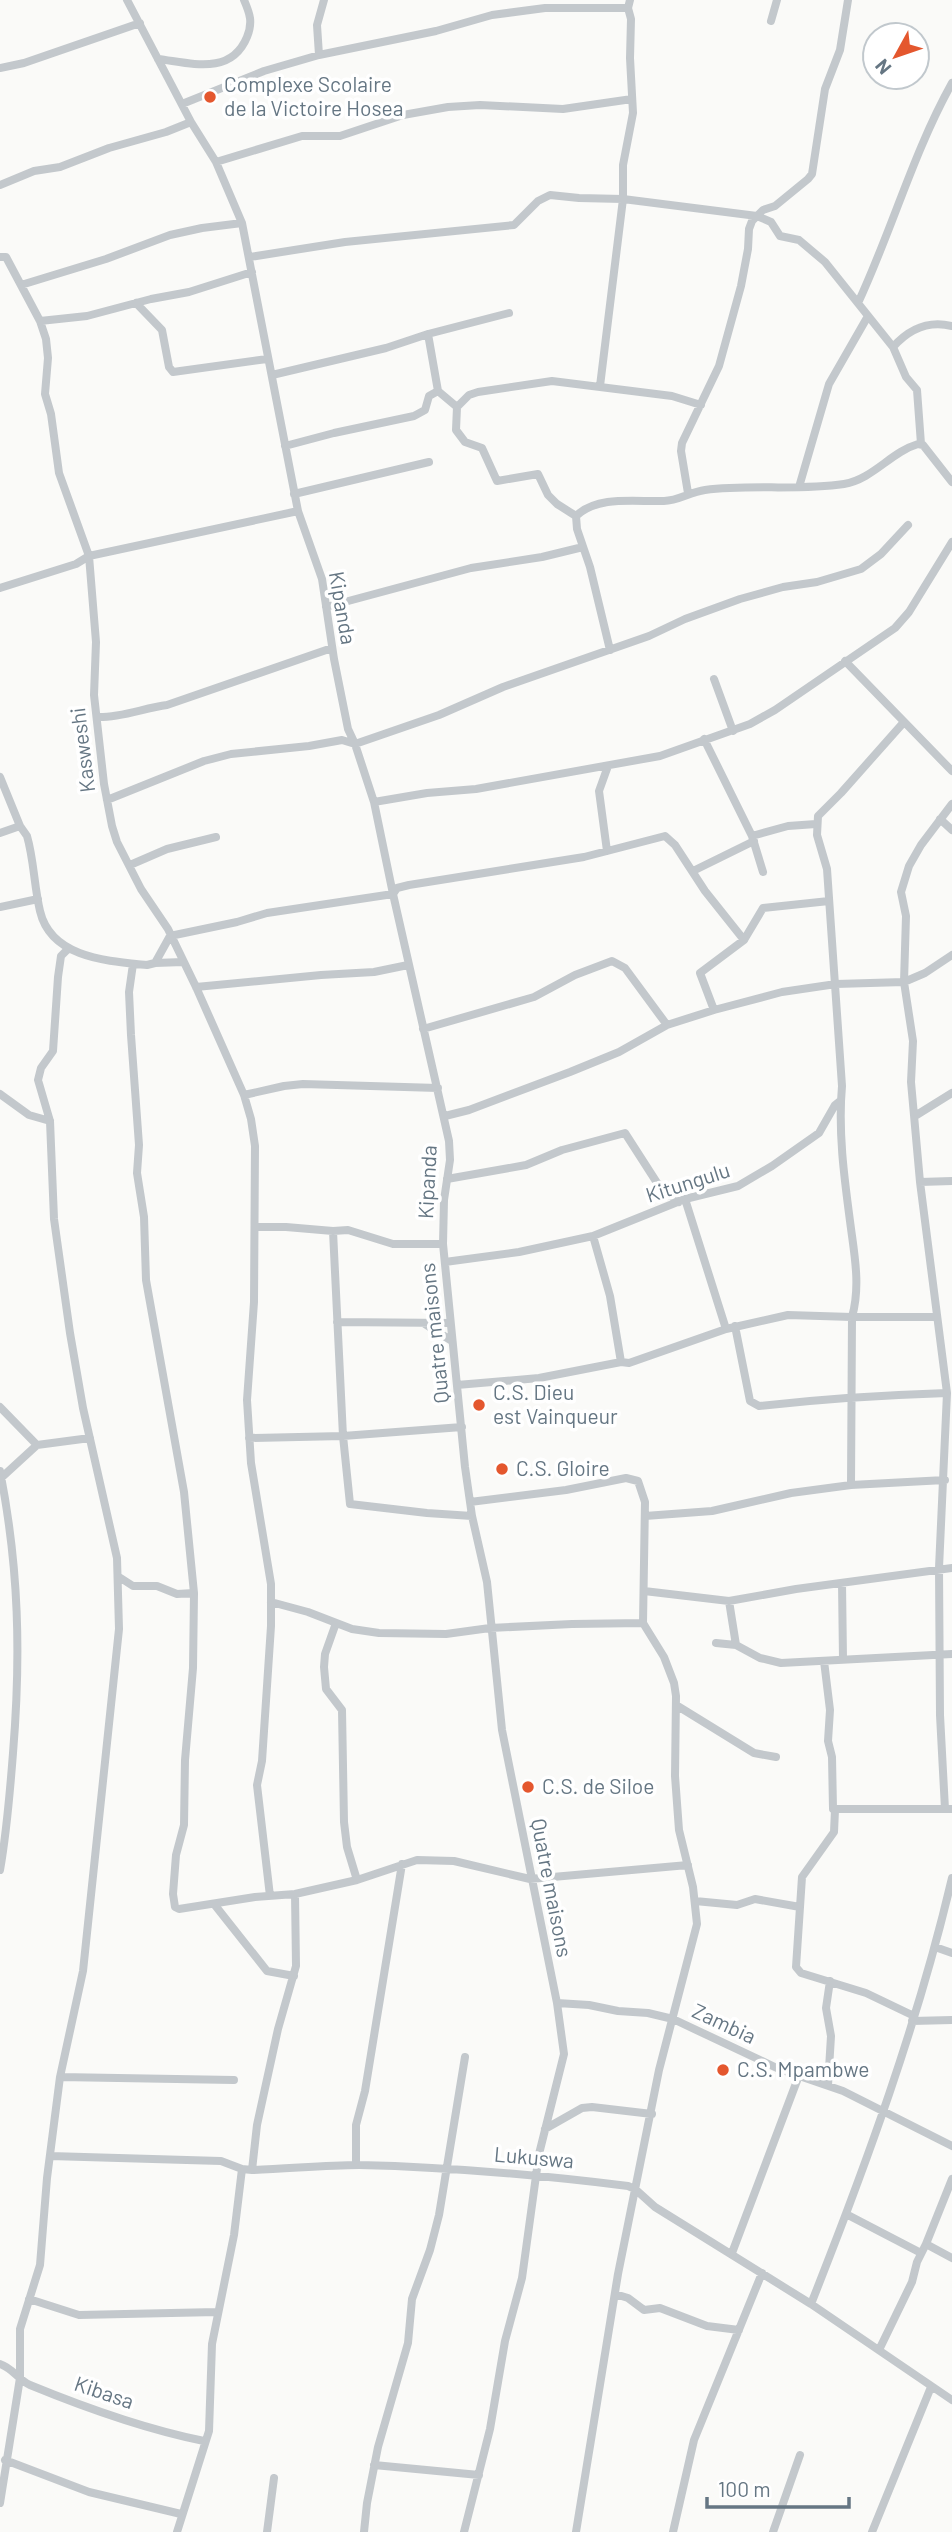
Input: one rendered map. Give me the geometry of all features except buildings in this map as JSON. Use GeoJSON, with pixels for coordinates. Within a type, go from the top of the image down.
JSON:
{"type":"FeatureCollection","features":[{"type":"Feature","properties":{"kind":"street","name":"Kipanda"},"geometry":{"type":"LineString","coordinates":[[127,0],[191,122],[216,162],[242,223],[294,494],[322,579],[348,729],[374,802],[408,965],[445,1116],[450,1160],[443,1244]]}},
{"type":"Feature","properties":{"kind":"street"},"geometry":{"type":"LineString","coordinates":[[158,59],[209,64],[234,57],[241,51],[251,26],[244,0]]}},
{"type":"Feature","properties":{"kind":"street"},"geometry":{"type":"LineString","coordinates":[[319,55],[317,25],[324,0]]}},
{"type":"Feature","properties":{"kind":"street"},"geometry":{"type":"LineString","coordinates":[[771,21],[778,0]]}},
{"type":"Feature","properties":{"kind":"street"},"geometry":{"type":"LineString","coordinates":[[688,493],[682,443],[719,366],[741,286],[749,229],[757,216],[775,206],[812,174],[825,89],[839,50],[848,0]]}},
{"type":"Feature","properties":{"kind":"street"},"geometry":{"type":"LineString","coordinates":[[182,104],[264,71],[319,55],[404,36],[436,32],[492,15],[545,8],[629,4],[632,99],[630,136],[623,165],[623,199],[600,386]]}},
{"type":"Feature","properties":{"kind":"street"},"geometry":{"type":"LineString","coordinates":[[0,68],[24,63],[140,23]]}},
{"type":"Feature","properties":{"kind":"street"},"geometry":{"type":"LineString","coordinates":[[858,303],[927,130],[952,83]]}},
{"type":"Feature","properties":{"kind":"street"},"geometry":{"type":"LineString","coordinates":[[216,162],[302,135],[340,136],[403,115],[448,107],[493,105],[563,109],[632,99]]}},
{"type":"Feature","properties":{"kind":"street"},"geometry":{"type":"LineString","coordinates":[[0,185],[34,171],[60,167],[191,122]]}},
{"type":"Feature","properties":{"kind":"street"},"geometry":{"type":"LineString","coordinates":[[250,257],[359,240],[514,225],[538,201],[550,195],[623,199],[757,216],[771,222],[780,236],[799,240],[825,262],[893,347],[906,377],[917,390],[921,444],[952,482]]}},
{"type":"Feature","properties":{"kind":"street"},"geometry":{"type":"LineString","coordinates":[[21,285],[170,235],[242,223]]}},
{"type":"Feature","properties":{"kind":"street","name":"Kasweshi"},"geometry":{"type":"LineString","coordinates":[[0,257],[6,257],[40,321],[47,348],[46,394],[59,473],[89,556],[96,642],[94,683],[97,717],[107,800],[117,842],[141,889],[168,929],[244,1095],[251,1119],[255,1146],[255,1227],[247,1400],[249,1438],[271,1584],[262,1761],[257,1785],[270,1896]]}},
{"type":"Feature","properties":{"kind":"street"},"geometry":{"type":"LineString","coordinates":[[40,321],[87,316],[161,296],[189,292],[252,272]]}},
{"type":"Feature","properties":{"kind":"street"},"geometry":{"type":"LineString","coordinates":[[136,303],[162,330],[169,367],[173,372],[267,359]]}},
{"type":"Feature","properties":{"kind":"street"},"geometry":{"type":"LineString","coordinates":[[271,375],[386,348],[509,313]]}},
{"type":"Feature","properties":{"kind":"street"},"geometry":{"type":"LineString","coordinates":[[799,488],[829,384],[868,316]]}},
{"type":"Feature","properties":{"kind":"street"},"geometry":{"type":"LineString","coordinates":[[893,347],[906,333],[925,325],[935,323],[952,326]]}},
{"type":"Feature","properties":{"kind":"street"},"geometry":{"type":"LineString","coordinates":[[428,334],[438,391],[457,407]]}},
{"type":"Feature","properties":{"kind":"street"},"geometry":{"type":"LineString","coordinates":[[576,516],[548,495],[538,474],[497,481],[482,449],[465,442],[456,430],[457,407],[469,395],[497,387],[552,381],[672,396],[701,405]]}},
{"type":"Feature","properties":{"kind":"street"},"geometry":{"type":"LineString","coordinates":[[285,446],[414,416],[425,410],[429,396],[438,391]]}},
{"type":"Feature","properties":{"kind":"street"},"geometry":{"type":"LineString","coordinates":[[610,650],[577,530],[576,516],[583,509],[608,503],[665,501],[706,490],[799,488],[851,482],[862,478],[913,445],[921,444]]}},
{"type":"Feature","properties":{"kind":"street"},"geometry":{"type":"LineString","coordinates":[[294,494],[429,462]]}},
{"type":"Feature","properties":{"kind":"street"},"geometry":{"type":"LineString","coordinates":[[0,588],[76,564],[89,556],[298,511]]}},
{"type":"Feature","properties":{"kind":"street"},"geometry":{"type":"LineString","coordinates":[[107,800],[138,785],[231,754],[342,740],[355,744],[439,715],[516,682],[610,650],[740,598],[817,582],[861,569],[881,554],[908,525]]}},
{"type":"Feature","properties":{"kind":"street"},"geometry":{"type":"LineString","coordinates":[[374,802],[427,793],[476,789],[660,756],[733,731],[775,710],[902,621],[952,542]]}},
{"type":"Feature","properties":{"kind":"street"},"geometry":{"type":"LineString","coordinates":[[326,607],[471,568],[583,547]]}},
{"type":"Feature","properties":{"kind":"street"},"geometry":{"type":"LineString","coordinates":[[97,717],[116,716],[167,705],[332,648]]}},
{"type":"Feature","properties":{"kind":"street"},"geometry":{"type":"LineString","coordinates":[[845,661],[952,771]]}},
{"type":"Feature","properties":{"kind":"street"},"geometry":{"type":"LineString","coordinates":[[714,680],[733,731]]}},
{"type":"Feature","properties":{"kind":"street"},"geometry":{"type":"LineString","coordinates":[[694,871],[753,839],[788,826],[817,824],[822,811],[904,722]]}},
{"type":"Feature","properties":{"kind":"street"},"geometry":{"type":"LineString","coordinates":[[705,739],[753,839],[762,872]]}},
{"type":"Feature","properties":{"kind":"street"},"geometry":{"type":"LineString","coordinates":[[607,851],[599,791],[608,766]]}},
{"type":"Feature","properties":{"kind":"street"},"geometry":{"type":"LineString","coordinates":[[0,777],[29,845],[43,921],[55,940],[82,954],[133,964],[183,962]]}},
{"type":"Feature","properties":{"kind":"street"},"geometry":{"type":"LineString","coordinates":[[835,1810],[948,1809],[940,1654],[939,1569],[948,1506],[945,1479],[947,1393],[920,1182],[911,1082],[913,1041],[904,982],[906,916],[901,898],[909,866],[952,804]]}},
{"type":"Feature","properties":{"kind":"street"},"geometry":{"type":"LineString","coordinates":[[940,819],[952,830]]}},
{"type":"Feature","properties":{"kind":"street","name":"Kitungulu"},"geometry":{"type":"LineString","coordinates":[[446,1262],[519,1252],[593,1236],[682,1201],[738,1186],[772,1166],[823,1129],[835,1105],[840,1101],[842,1086],[827,869],[817,824]]}},
{"type":"Feature","properties":{"kind":"street"},"geometry":{"type":"LineString","coordinates":[[0,833],[20,826]]}},
{"type":"Feature","properties":{"kind":"street"},"geometry":{"type":"LineString","coordinates":[[155,962],[170,936],[267,913],[393,894],[402,886],[584,857],[665,836],[675,845],[705,891],[744,940]]}},
{"type":"Feature","properties":{"kind":"street"},"geometry":{"type":"LineString","coordinates":[[130,865],[167,849],[216,837]]}},
{"type":"Feature","properties":{"kind":"street"},"geometry":{"type":"LineString","coordinates":[[0,907],[38,899]]}},
{"type":"Feature","properties":{"kind":"street"},"geometry":{"type":"LineString","coordinates":[[714,1010],[700,973],[744,940],[763,908],[829,901]]}},
{"type":"Feature","properties":{"kind":"street"},"geometry":{"type":"LineString","coordinates":[[0,2503],[20,2378],[20,2329],[40,2265],[60,2077],[85,1951],[118,1646],[117,1558],[90,1438],[56,1246],[50,1121],[38,1076],[53,1051],[61,956],[68,948]]}},
{"type":"Feature","properties":{"kind":"street"},"geometry":{"type":"LineString","coordinates":[[445,1116],[469,1110],[607,1058],[667,1025],[714,1010],[782,992],[836,984],[904,982],[925,973],[952,955]]}},
{"type":"Feature","properties":{"kind":"street"},"geometry":{"type":"LineString","coordinates":[[423,1029],[534,997],[575,975],[611,961],[625,968],[667,1025]]}},
{"type":"Feature","properties":{"kind":"street"},"geometry":{"type":"LineString","coordinates":[[133,964],[129,992],[139,1145],[137,1173],[145,1217],[146,1280],[184,1492],[194,1593],[193,1668],[185,1760],[184,1825],[176,1855],[173,1903],[176,1908],[296,1894],[357,1880],[417,1860],[453,1861],[530,1879],[688,1865]]}},
{"type":"Feature","properties":{"kind":"street"},"geometry":{"type":"LineString","coordinates":[[196,987],[374,972],[408,965]]}},
{"type":"Feature","properties":{"kind":"street"},"geometry":{"type":"LineString","coordinates":[[244,1095],[303,1084],[438,1087]]}},
{"type":"Feature","properties":{"kind":"street"},"geometry":{"type":"LineString","coordinates":[[915,1116],[952,1093]]}},
{"type":"Feature","properties":{"kind":"street"},"geometry":{"type":"LineString","coordinates":[[0,1094],[29,1115],[50,1121]]}},
{"type":"Feature","properties":{"kind":"street"},"geometry":{"type":"LineString","coordinates":[[840,1101],[843,1164],[857,1278],[856,1305],[852,1317],[850,1397],[852,1485]]}},
{"type":"Feature","properties":{"kind":"street"},"geometry":{"type":"LineString","coordinates":[[823,1129],[841,1129]]}},
{"type":"Feature","properties":{"kind":"street"},"geometry":{"type":"LineString","coordinates":[[447,1180],[526,1165],[562,1150],[625,1133],[661,1189],[682,1201],[730,1328],[753,1404],[759,1406],[850,1397],[947,1393]]}},
{"type":"Feature","properties":{"kind":"street"},"geometry":{"type":"LineString","coordinates":[[920,1182],[952,1181]]}},
{"type":"Feature","properties":{"kind":"street"},"geometry":{"type":"LineString","coordinates":[[255,1227],[348,1230],[393,1244],[443,1244]]}},
{"type":"Feature","properties":{"kind":"street"},"geometry":{"type":"LineString","coordinates":[[333,1231],[343,1436],[350,1504],[472,1516]]}},
{"type":"Feature","properties":{"kind":"street"},"geometry":{"type":"LineString","coordinates":[[593,1236],[610,1296],[621,1362]]}},
{"type":"Feature","properties":{"kind":"street","name":"Quatre maisons"},"geometry":{"type":"LineString","coordinates":[[443,1244],[470,1502],[485,1569],[502,1730],[564,2054],[545,2129],[527,2229],[522,2278],[505,2341],[495,2408],[464,2532]]}},
{"type":"Feature","properties":{"kind":"street"},"geometry":{"type":"LineString","coordinates":[[457,1385],[539,1378],[636,1361],[730,1328],[800,1314],[936,1317]]}},
{"type":"Feature","properties":{"kind":"street"},"geometry":{"type":"LineString","coordinates":[[337,1322],[450,1323]]}},
{"type":"Feature","properties":{"kind":"street"},"geometry":{"type":"LineString","coordinates":[[423,1322],[452,1341]]}},
{"type":"Feature","properties":{"kind":"street"},"geometry":{"type":"LineString","coordinates":[[0,1407],[37,1445]]}},
{"type":"Feature","properties":{"kind":"street"},"geometry":{"type":"LineString","coordinates":[[249,1438],[343,1436],[462,1427]]}},
{"type":"Feature","properties":{"kind":"street"},"geometry":{"type":"LineString","coordinates":[[0,1870],[11,1797],[18,1663],[16,1576],[1,1475],[37,1445],[90,1438]]}},
{"type":"Feature","properties":{"kind":"street"},"geometry":{"type":"LineString","coordinates":[[470,1502],[566,1490],[629,1478],[640,1483],[645,1516],[643,1623],[669,1668],[674,1683],[675,1776],[679,1830],[695,1901],[696,1931],[659,2070],[635,2189],[576,2532]]}},
{"type":"Feature","properties":{"kind":"street"},"geometry":{"type":"LineString","coordinates":[[645,1516],[712,1511],[790,1493],[852,1485],[945,1479]]}},
{"type":"Feature","properties":{"kind":"street"},"geometry":{"type":"LineString","coordinates":[[644,1591],[729,1601],[952,1568]]}},
{"type":"Feature","properties":{"kind":"street"},"geometry":{"type":"LineString","coordinates":[[119,1577],[133,1586],[157,1586],[177,1594],[194,1593]]}},
{"type":"Feature","properties":{"kind":"street"},"geometry":{"type":"LineString","coordinates":[[842,1583],[843,1659]]}},
{"type":"Feature","properties":{"kind":"street"},"geometry":{"type":"LineString","coordinates":[[729,1601],[736,1645]]}},
{"type":"Feature","properties":{"kind":"street"},"geometry":{"type":"LineString","coordinates":[[271,1602],[308,1612],[352,1629],[379,1633],[446,1634],[572,1624],[643,1623]]}},
{"type":"Feature","properties":{"kind":"street"},"geometry":{"type":"LineString","coordinates":[[336,1623],[325,1654],[324,1667],[326,1689],[342,1710],[344,1822],[347,1847],[357,1880]]}},
{"type":"Feature","properties":{"kind":"street"},"geometry":{"type":"LineString","coordinates":[[716,1643],[736,1645],[774,1662],[952,1654]]}},
{"type":"Feature","properties":{"kind":"street"},"geometry":{"type":"LineString","coordinates":[[824,1661],[830,1710],[828,1741],[832,1757],[834,1832],[802,1877],[796,1967],[801,1973],[866,1993],[913,2018],[952,2020]]}},
{"type":"Feature","properties":{"kind":"street"},"geometry":{"type":"LineString","coordinates":[[676,1705],[754,1754],[776,1757]]}},
{"type":"Feature","properties":{"kind":"street"},"geometry":{"type":"LineString","coordinates":[[356,2165],[356,2125],[365,2091],[402,1864]]}},
{"type":"Feature","properties":{"kind":"street"},"geometry":{"type":"LineString","coordinates":[[811,2304],[883,2110],[935,1947],[952,1878]]}},
{"type":"Feature","properties":{"kind":"street"},"geometry":{"type":"LineString","coordinates":[[252,2170],[257,2125],[278,2029],[294,1976],[297,1955],[296,1894]]}},
{"type":"Feature","properties":{"kind":"street"},"geometry":{"type":"LineString","coordinates":[[695,1901],[737,1905],[755,1899],[800,1907]]}},
{"type":"Feature","properties":{"kind":"street"},"geometry":{"type":"LineString","coordinates":[[214,1904],[267,1972],[294,1976]]}},
{"type":"Feature","properties":{"kind":"street"},"geometry":{"type":"LineString","coordinates":[[935,1947],[952,1953]]}},
{"type":"Feature","properties":{"kind":"street"},"geometry":{"type":"LineString","coordinates":[[828,2085],[831,2036],[826,2008],[830,1982]]}},
{"type":"Feature","properties":{"kind":"street","name":"Zambia"},"geometry":{"type":"LineString","coordinates":[[556,2003],[648,2012],[673,2019],[798,2078],[828,2085],[883,2110],[952,2146]]}},
{"type":"Feature","properties":{"kind":"street"},"geometry":{"type":"LineString","coordinates":[[364,2532],[374,2465],[406,2355],[412,2299],[430,2250],[439,2215],[465,2057]]}},
{"type":"Feature","properties":{"kind":"street"},"geometry":{"type":"LineString","coordinates":[[60,2077],[234,2080]]}},
{"type":"Feature","properties":{"kind":"street"},"geometry":{"type":"LineString","coordinates":[[733,2253],[798,2078]]}},
{"type":"Feature","properties":{"kind":"street"},"geometry":{"type":"LineString","coordinates":[[545,2129],[582,2108],[652,2114]]}},
{"type":"Feature","properties":{"kind":"street","name":"Lukuswa"},"geometry":{"type":"LineString","coordinates":[[50,2157],[221,2161],[252,2170],[356,2165],[445,2168],[537,2175],[635,2189]]}},
{"type":"Feature","properties":{"kind":"street"},"geometry":{"type":"LineString","coordinates":[[177,2532],[209,2431],[212,2344],[232,2248],[242,2169]]}},
{"type":"Feature","properties":{"kind":"street"},"geometry":{"type":"LineString","coordinates":[[878,2350],[912,2282],[921,2253],[952,2179]]}},
{"type":"Feature","properties":{"kind":"street"},"geometry":{"type":"LineString","coordinates":[[635,2189],[649,2203],[733,2253],[952,2400]]}},
{"type":"Feature","properties":{"kind":"street"},"geometry":{"type":"LineString","coordinates":[[846,2214],[921,2253]]}},
{"type":"Feature","properties":{"kind":"street"},"geometry":{"type":"LineString","coordinates":[[926,2244],[952,2258]]}},
{"type":"Feature","properties":{"kind":"street"},"geometry":{"type":"LineString","coordinates":[[673,2532],[694,2440],[762,2273]]}},
{"type":"Feature","properties":{"kind":"street"},"geometry":{"type":"LineString","coordinates":[[615,2294],[628,2298],[644,2311],[660,2308],[707,2326],[739,2330]]}},
{"type":"Feature","properties":{"kind":"street"},"geometry":{"type":"LineString","coordinates":[[29,2299],[79,2315],[218,2312]]}},
{"type":"Feature","properties":{"kind":"street","name":"Kibasa"},"geometry":{"type":"LineString","coordinates":[[0,2364],[12,2369],[26,2384],[99,2412],[204,2441]]}},
{"type":"Feature","properties":{"kind":"street"},"geometry":{"type":"LineString","coordinates":[[872,2532],[931,2387]]}},
{"type":"Feature","properties":{"kind":"street"},"geometry":{"type":"LineString","coordinates":[[773,2532],[800,2455]]}},
{"type":"Feature","properties":{"kind":"street"},"geometry":{"type":"LineString","coordinates":[[5,2460],[89,2492],[181,2514]]}},
{"type":"Feature","properties":{"kind":"street"},"geometry":{"type":"LineString","coordinates":[[374,2465],[480,2475]]}},
{"type":"Feature","properties":{"kind":"street"},"geometry":{"type":"LineString","coordinates":[[267,2532],[274,2478]]}},
{"type":"Feature","properties":{"kind":"place","name":"Complexe Scolaire de la Victoire Hosea"},"geometry":{"type":"Point","coordinates":[210,97]}},
{"type":"Feature","properties":{"kind":"place","name":"C.S. Dieu est Vainqueur"},"geometry":{"type":"Point","coordinates":[479,1405]}},
{"type":"Feature","properties":{"kind":"place","name":"C.S. Gloire"},"geometry":{"type":"Point","coordinates":[502,1469]}},
{"type":"Feature","properties":{"kind":"place","name":"C.S. de Siloe"},"geometry":{"type":"Point","coordinates":[528,1787]}},
{"type":"Feature","properties":{"kind":"place","name":"C.S. Mpambwe"},"geometry":{"type":"Point","coordinates":[723,2070]}}]}
